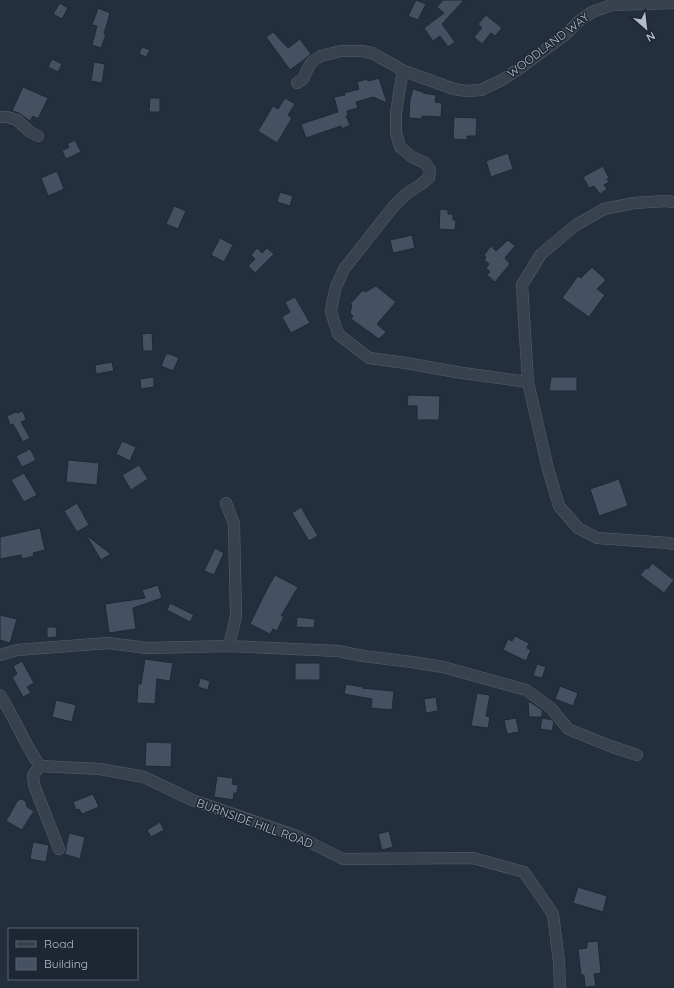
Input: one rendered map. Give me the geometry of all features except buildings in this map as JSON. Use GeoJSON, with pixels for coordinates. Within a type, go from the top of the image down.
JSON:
{"type":"FeatureCollection","features":[{"type":"Feature","properties":{"kind":"street","name":"WOODLAND WAY"},"geometry":{"type":"LineString","coordinates":[[297,83],[303,78],[313,61],[321,56],[340,51],[362,51],[372,53],[404,71],[454,89],[466,91],[481,90],[502,80],[523,66],[565,35],[578,22],[608,2],[674,3]]}},
{"type":"Feature","properties":{"kind":"street"},"geometry":{"type":"LineString","coordinates":[[404,71],[396,114],[396,133],[400,147],[412,157],[425,163],[430,170],[429,178],[406,194],[393,207],[344,270],[336,287],[331,312],[338,334],[369,358],[528,382]]}},
{"type":"Feature","properties":{"kind":"street"},"geometry":{"type":"LineString","coordinates":[[0,117],[7,117],[17,120],[30,132],[38,136]]}},
{"type":"Feature","properties":{"kind":"street"},"geometry":{"type":"LineString","coordinates":[[674,202],[634,203],[604,209],[576,224],[541,254],[522,285],[528,382],[558,506],[578,528],[597,538],[674,544]]}},
{"type":"Feature","properties":{"kind":"street"},"geometry":{"type":"LineString","coordinates":[[226,503],[234,524],[236,616],[229,646]]}},
{"type":"Feature","properties":{"kind":"street"},"geometry":{"type":"LineString","coordinates":[[0,655],[17,650],[108,642],[147,648],[229,646],[338,651],[363,656],[412,662],[443,667],[526,690],[551,708],[568,729],[637,755]]}},
{"type":"Feature","properties":{"kind":"street"},"geometry":{"type":"LineString","coordinates":[[0,695],[32,755],[40,766],[33,775],[34,785],[59,848]]}},
{"type":"Feature","properties":{"kind":"street","name":"BURNSIDE HILL ROAD"},"geometry":{"type":"LineString","coordinates":[[40,766],[100,769],[144,777],[192,800],[297,836],[343,859],[473,858],[524,872],[553,914],[559,962],[560,988]]}}]}
